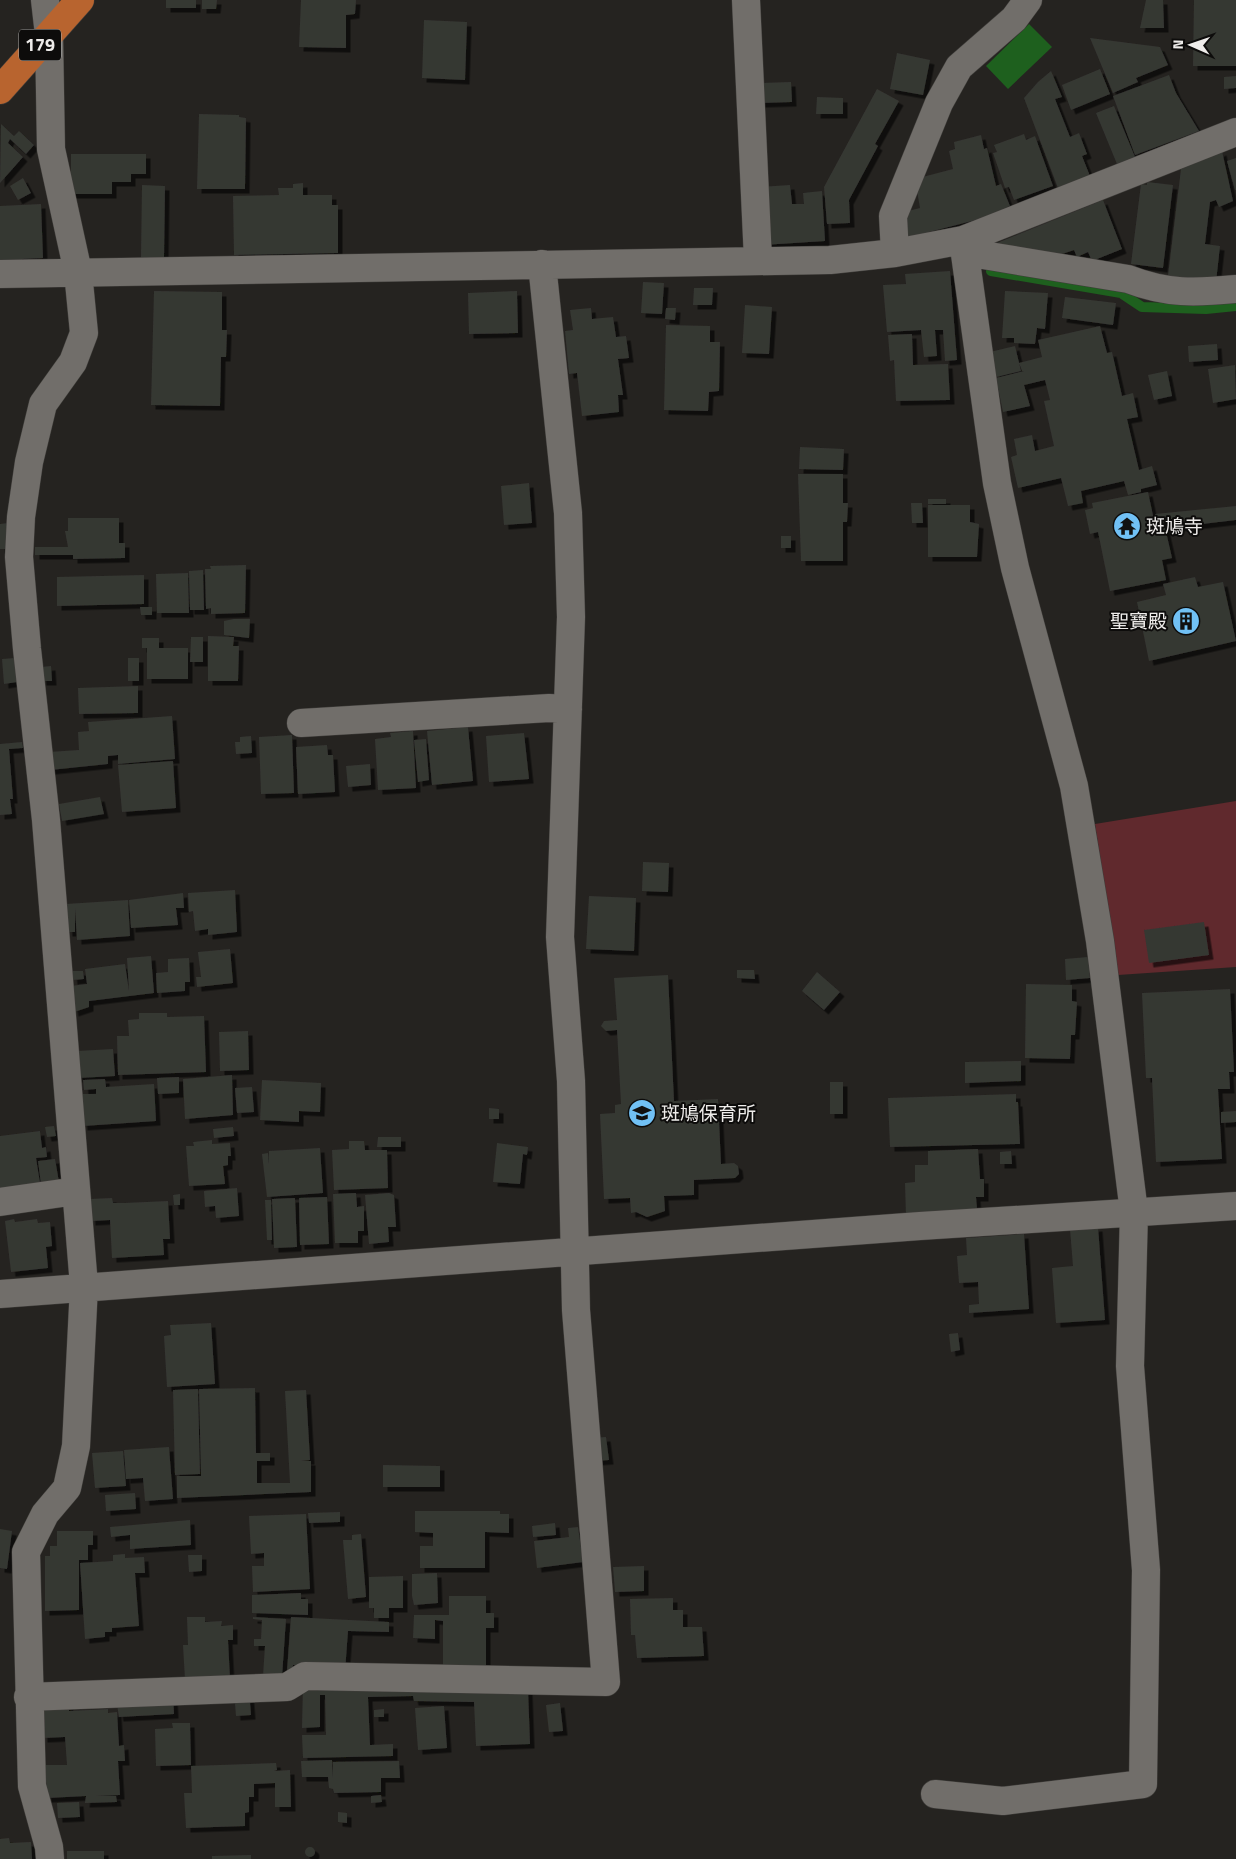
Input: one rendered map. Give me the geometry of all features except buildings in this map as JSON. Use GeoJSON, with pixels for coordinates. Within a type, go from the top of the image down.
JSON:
{"type":"FeatureCollection","features":[{"type":"Feature","properties":{"kind":"highway","name":"179"},"geometry":{"type":"LineString","coordinates":[[0,90],[80,0]]}},
{"type":"Feature","properties":{"kind":"street"},"geometry":{"type":"LineString","coordinates":[[44,0],[49,35],[52,149],[78,272],[84,333],[73,362],[43,404],[29,462],[21,516],[19,557],[46,820],[84,1286],[76,1446],[67,1488],[45,1514],[26,1552],[28,1697],[32,1786],[49,1847],[50,1859]]}},
{"type":"Feature","properties":{"kind":"street"},"geometry":{"type":"LineString","coordinates":[[746,0],[758,260]]}},
{"type":"Feature","properties":{"kind":"street"},"geometry":{"type":"LineString","coordinates":[[894,253],[893,216],[940,103],[959,68],[1014,19],[1028,0]]}},
{"type":"Feature","properties":{"kind":"street"},"geometry":{"type":"LineString","coordinates":[[0,274],[830,260],[894,253],[963,240],[1236,132]]}},
{"type":"Feature","properties":{"kind":"street"},"geometry":{"type":"LineString","coordinates":[[963,240],[983,255],[1128,279],[1149,287],[1193,294],[1236,289]]}},
{"type":"Feature","properties":{"kind":"street"},"geometry":{"type":"LineString","coordinates":[[935,1794],[1003,1801],[1142,1784],[1146,1570],[1130,1366],[1134,1212],[1100,941],[1076,795],[1015,568],[997,483],[963,240]]}},
{"type":"Feature","properties":{"kind":"street"},"geometry":{"type":"LineString","coordinates":[[28,1697],[287,1687],[306,1676],[606,1682],[574,1252],[571,1081],[560,937],[571,617],[568,513],[542,264]]}},
{"type":"Feature","properties":{"kind":"street"},"geometry":{"type":"LineString","coordinates":[[301,723],[549,708],[568,710]]}},
{"type":"Feature","properties":{"kind":"street"},"geometry":{"type":"LineString","coordinates":[[0,1202],[76,1191]]}},
{"type":"Feature","properties":{"kind":"street"},"geometry":{"type":"LineString","coordinates":[[0,1294],[84,1286],[1236,1206]]}},
{"type":"Feature","properties":{"kind":"shaded area"},"geometry":{"type":"Polygon","coordinates":[[[1029,24],[1052,47],[1008,89],[986,66],[1029,24]]]}},
{"type":"Feature","properties":{"kind":"shaded area"},"geometry":{"type":"Polygon","coordinates":[[[1236,801],[1236,967],[1118,975],[1095,824],[1236,801]]]}},
{"type":"Feature","properties":{"kind":"waterway"},"geometry":{"type":"LineString","coordinates":[[991,271],[1121,293],[1142,307],[1206,309],[1236,306]]}},
{"type":"Feature","properties":{"kind":"place","name":"斑鳩寺"},"geometry":{"type":"Point","coordinates":[1127,526]}},
{"type":"Feature","properties":{"kind":"place","name":"聖寶殿"},"geometry":{"type":"Point","coordinates":[1186,621]}},
{"type":"Feature","properties":{"kind":"place","name":"斑鳩保育所"},"geometry":{"type":"Point","coordinates":[642,1113]}}]}
